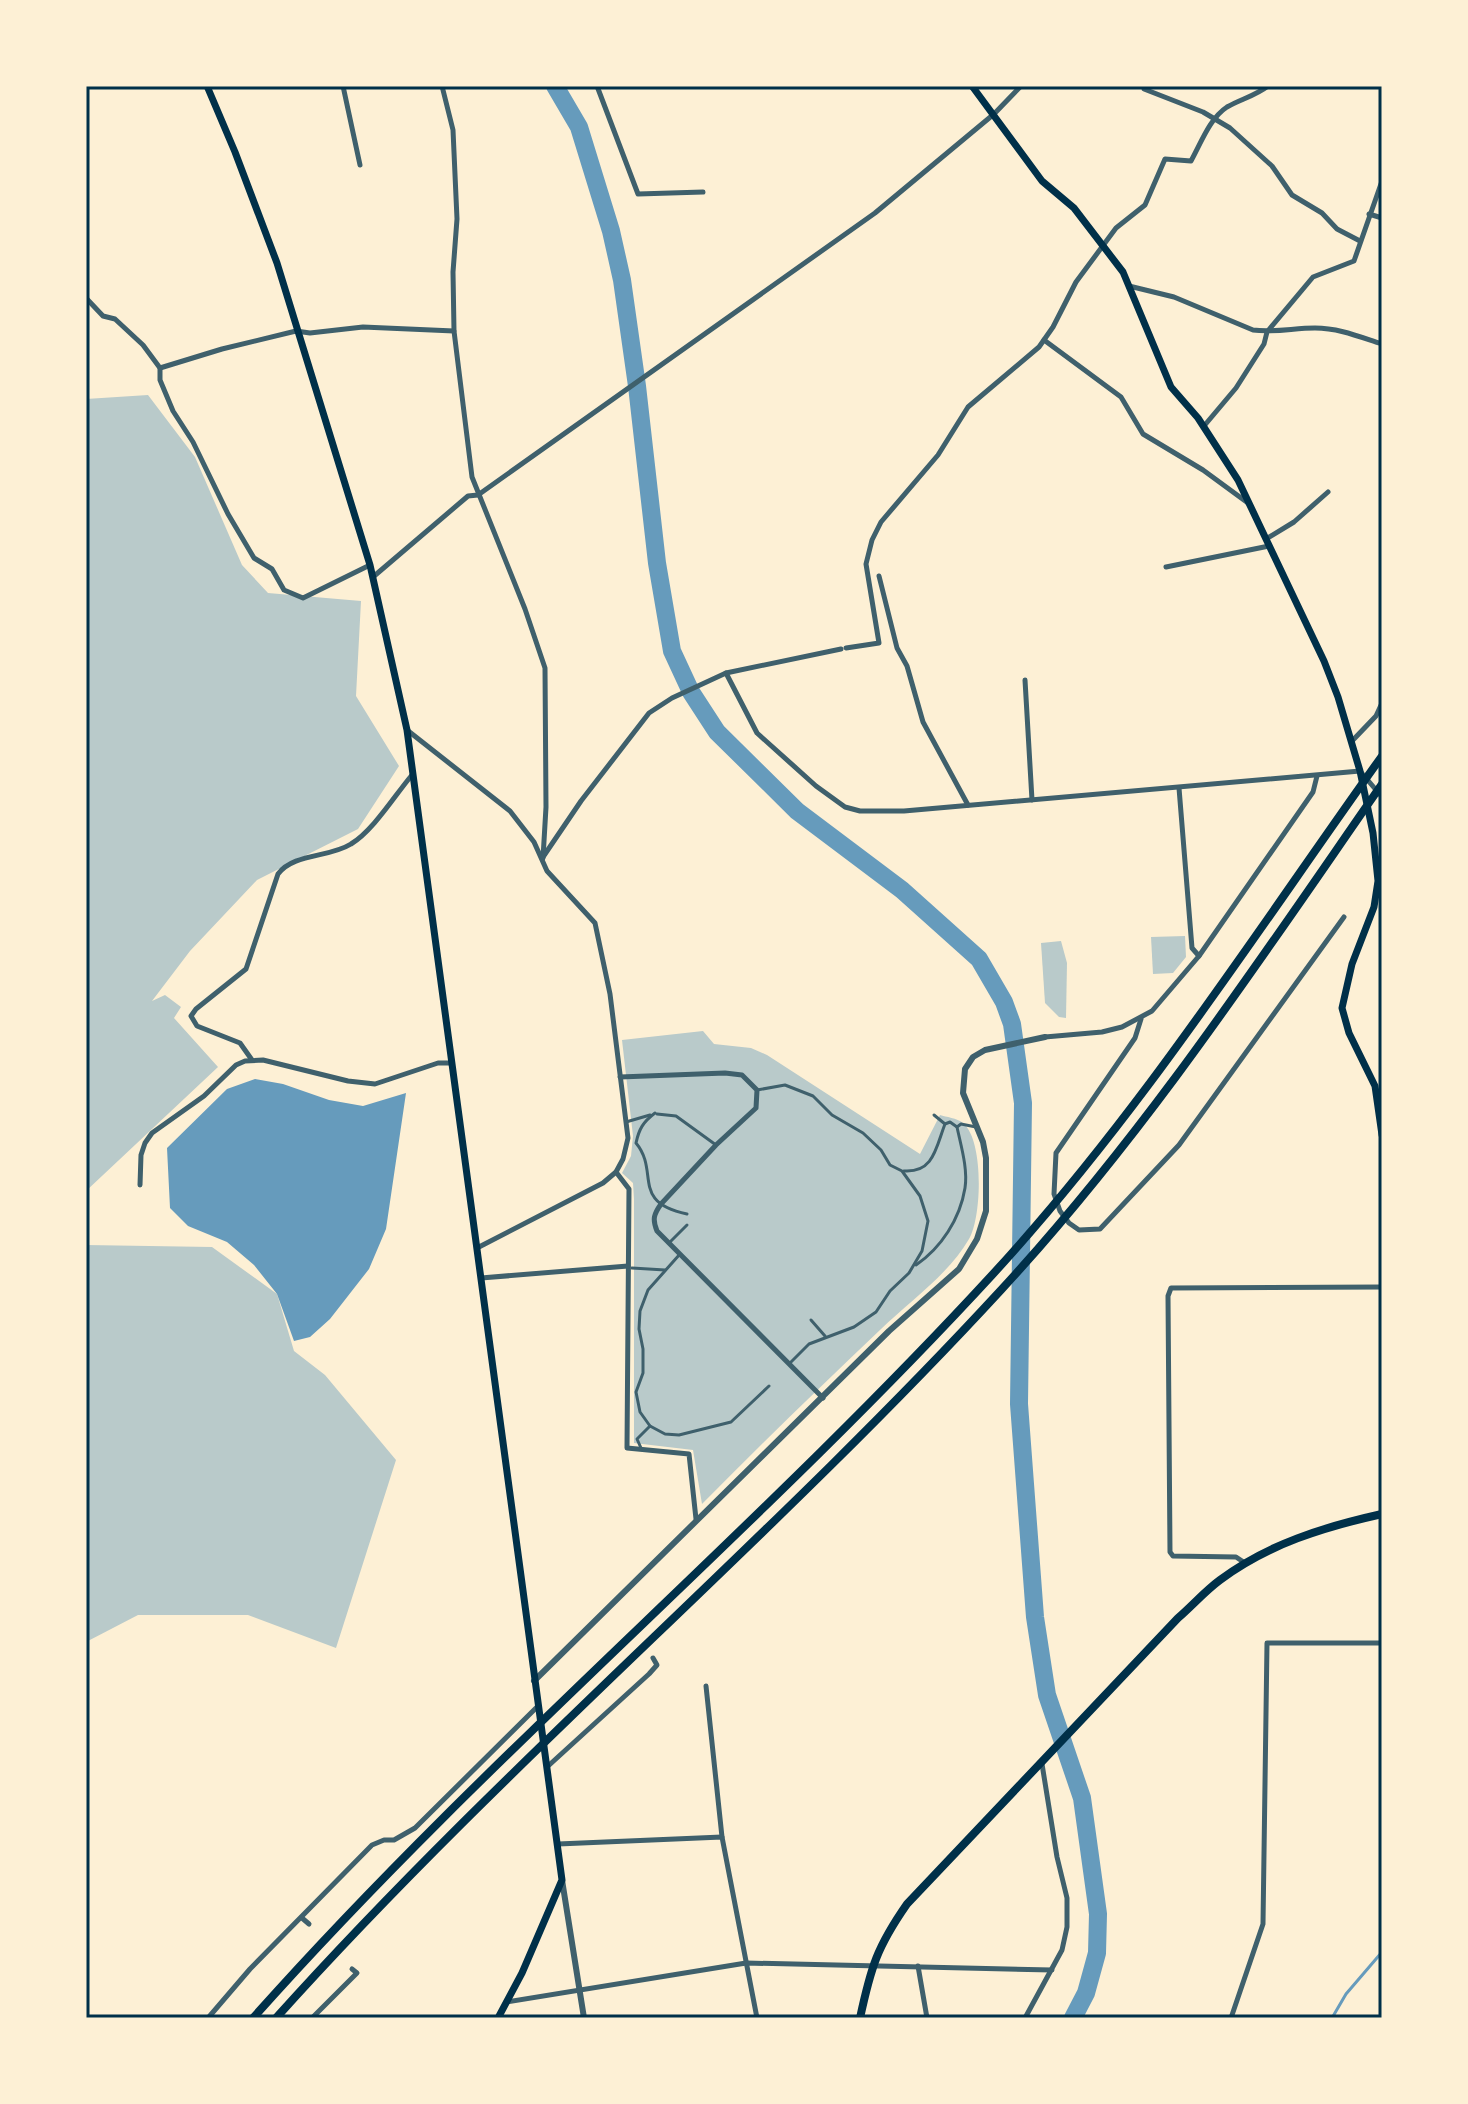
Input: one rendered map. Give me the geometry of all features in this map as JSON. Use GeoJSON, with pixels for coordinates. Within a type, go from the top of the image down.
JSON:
{"type":"FeatureCollection","features":[{"type":"Feature","properties":{"kind":"highway"},"geometry":{"type":"LineString","coordinates":[[253,2018],[404,1858],[802,1469],[959,1309],[1064,1193],[1165,1065],[1381,757]]}},
{"type":"Feature","properties":{"kind":"highway"},"geometry":{"type":"LineString","coordinates":[[276,2018],[565,1721],[844,1452],[970,1323],[1076,1205],[1183,1070],[1382,784]]}},
{"type":"Feature","properties":{"kind":"highway"},"geometry":{"type":"LineString","coordinates":[[860,2018],[871,1966],[884,1938],[907,1904],[1178,1618],[1217,1582],[1276,1546],[1336,1524],[1382,1514]]}},
{"type":"Feature","properties":{"kind":"main road"},"geometry":{"type":"LineString","coordinates":[[207,86],[277,263],[370,565],[407,730],[506,1446],[537,1707],[562,1880],[522,1973],[498,2018]]}},
{"type":"Feature","properties":{"kind":"main road"},"geometry":{"type":"LineString","coordinates":[[972,86],[1042,181],[1074,208],[1129,286],[1171,387],[1204,426],[1238,480],[1324,661],[1353,740],[1377,865],[1377,893],[1352,964],[1342,1008],[1349,1033],[1375,1086],[1382,1135]]}},
{"type":"Feature","properties":{"kind":"street"},"geometry":{"type":"LineString","coordinates":[[343,86],[360,165]]}},
{"type":"Feature","properties":{"kind":"street"},"geometry":{"type":"LineString","coordinates":[[442,86],[453,130],[457,219],[453,272],[454,331],[472,477],[545,668],[546,807],[543,858]]}},
{"type":"Feature","properties":{"kind":"street"},"geometry":{"type":"LineString","coordinates":[[597,86],[638,194],[703,192]]}},
{"type":"Feature","properties":{"kind":"street"},"geometry":{"type":"LineString","coordinates":[[373,577],[468,496],[478,495],[875,213],[994,114],[1021,86]]}},
{"type":"Feature","properties":{"kind":"street"},"geometry":{"type":"LineString","coordinates":[[1144,86],[1144,89],[1215,118],[1230,128],[1272,166],[1292,195],[1322,213],[1337,229],[1360,241]]}},
{"type":"Feature","properties":{"kind":"street"},"geometry":{"type":"LineString","coordinates":[[543,858],[627,739],[649,713],[672,698],[726,673],[879,643],[866,564],[872,540],[881,522],[938,455],[968,407],[1024,361],[1044,340],[1076,282],[1116,228],[1145,205],[1165,159],[1191,161],[1215,118],[1226,108],[1268,86]]}},
{"type":"Feature","properties":{"kind":"street"},"geometry":{"type":"LineString","coordinates":[[1204,426],[1247,370],[1264,344],[1267,332],[1313,277],[1354,261],[1382,181]]}},
{"type":"Feature","properties":{"kind":"street"},"geometry":{"type":"LineString","coordinates":[[1369,214],[1382,218]]}},
{"type":"Feature","properties":{"kind":"street"},"geometry":{"type":"LineString","coordinates":[[1129,286],[1174,297],[1226,320],[1267,332],[1314,327],[1345,331],[1382,344]]}},
{"type":"Feature","properties":{"kind":"street"},"geometry":{"type":"LineString","coordinates":[[86,298],[103,316],[115,319],[143,345],[160,368],[160,380],[173,411],[205,463],[228,514],[254,558],[272,569],[284,590],[303,598],[370,565]]}},
{"type":"Feature","properties":{"kind":"street"},"geometry":{"type":"LineString","coordinates":[[160,368],[296,331],[310,333],[363,327],[454,331]]}},
{"type":"Feature","properties":{"kind":"street"},"geometry":{"type":"LineString","coordinates":[[1044,340],[1121,397],[1143,434],[1203,470],[1249,504]]}},
{"type":"Feature","properties":{"kind":"street"},"geometry":{"type":"LineString","coordinates":[[1166,567],[1267,542],[1328,492]]}},
{"type":"Feature","properties":{"kind":"street"},"geometry":{"type":"LineString","coordinates":[[879,576],[897,648],[907,666],[923,722],[968,805]]}},
{"type":"Feature","properties":{"kind":"street"},"geometry":{"type":"LineString","coordinates":[[726,673],[757,733],[794,768],[845,807],[860,811],[904,811],[1360,771],[1382,797]]}},
{"type":"Feature","properties":{"kind":"street"},"geometry":{"type":"LineString","coordinates":[[1025,680],[1032,800]]}},
{"type":"Feature","properties":{"kind":"street"},"geometry":{"type":"LineString","coordinates":[[1353,740],[1376,716],[1382,703]]}},
{"type":"Feature","properties":{"kind":"street"},"geometry":{"type":"LineString","coordinates":[[407,730],[520,821],[543,858],[547,871],[595,923],[610,994],[628,1138],[623,1159],[616,1172],[585,1193],[477,1248]]}},
{"type":"Feature","properties":{"kind":"street"},"geometry":{"type":"LineString","coordinates":[[252,1060],[240,1043],[197,1026],[191,1016],[246,969],[278,874],[285,865],[348,846],[360,837],[413,774]]}},
{"type":"Feature","properties":{"kind":"street"},"geometry":{"type":"LineString","coordinates":[[534,1681],[696,1519],[968,1257],[986,1211],[986,1158],[963,1093],[965,1069],[973,1057],[985,1050],[1045,1037],[1102,1032],[1141,1019],[1152,1011],[1199,956],[1313,792],[1317,776]]}},
{"type":"Feature","properties":{"kind":"street"},"geometry":{"type":"LineString","coordinates":[[1179,788],[1192,948],[1199,956]]}},
{"type":"Feature","properties":{"kind":"street"},"geometry":{"type":"LineString","coordinates":[[1141,1019],[1135,1038],[1056,1153],[1054,1194],[1060,1211],[1079,1230],[1100,1229],[1179,1145],[1344,917]]}},
{"type":"Feature","properties":{"kind":"street"},"geometry":{"type":"LineString","coordinates":[[140,1185],[141,1155],[152,1133],[204,1096],[236,1065],[263,1060],[348,1081],[375,1084],[438,1063],[452,1063]]}},
{"type":"Feature","properties":{"kind":"street"},"geometry":{"type":"LineString","coordinates":[[620,1077],[725,1073],[742,1075],[757,1090],[756,1108],[716,1145],[661,1204],[654,1214],[653,1223],[657,1231],[823,1398]]}},
{"type":"Feature","properties":{"kind":"street"},"geometry":{"type":"LineString","coordinates":[[757,1090],[785,1085],[813,1096],[832,1115],[863,1133],[881,1150],[890,1165],[902,1171],[916,1172],[930,1163],[945,1124]]}},
{"type":"Feature","properties":{"kind":"street"},"geometry":{"type":"LineString","coordinates":[[626,1122],[655,1113],[676,1116],[716,1145]]}},
{"type":"Feature","properties":{"kind":"street"},"geometry":{"type":"LineString","coordinates":[[655,1113],[645,1120],[636,1143],[641,1149],[647,1184],[653,1197],[661,1204],[687,1214]]}},
{"type":"Feature","properties":{"kind":"street"},"geometry":{"type":"LineString","coordinates":[[934,1115],[945,1124]]}},
{"type":"Feature","properties":{"kind":"street"},"geometry":{"type":"LineString","coordinates":[[912,1267],[929,1256],[955,1222],[965,1187],[964,1158],[957,1127],[950,1122],[945,1124]]}},
{"type":"Feature","properties":{"kind":"street"},"geometry":{"type":"LineString","coordinates":[[957,1127],[961,1124],[976,1127]]}},
{"type":"Feature","properties":{"kind":"street"},"geometry":{"type":"LineString","coordinates":[[790,1363],[809,1344],[854,1327],[876,1312],[922,1251],[928,1221],[920,1196],[902,1171]]}},
{"type":"Feature","properties":{"kind":"street"},"geometry":{"type":"LineString","coordinates":[[616,1172],[629,1189],[627,1448],[689,1454],[696,1519]]}},
{"type":"Feature","properties":{"kind":"street"},"geometry":{"type":"LineString","coordinates":[[669,1243],[687,1225]]}},
{"type":"Feature","properties":{"kind":"street"},"geometry":{"type":"LineString","coordinates":[[680,1254],[648,1290],[640,1311],[643,1373],[636,1392],[640,1412],[650,1426],[665,1434],[679,1435],[731,1422],[769,1386]]}},
{"type":"Feature","properties":{"kind":"street"},"geometry":{"type":"LineString","coordinates":[[481,1278],[630,1267],[665,1270]]}},
{"type":"Feature","properties":{"kind":"street"},"geometry":{"type":"LineString","coordinates":[[1245,1563],[1236,1557],[1173,1556],[1170,1552],[1168,1296],[1171,1288],[1382,1287]]}},
{"type":"Feature","properties":{"kind":"street"},"geometry":{"type":"LineString","coordinates":[[811,1320],[825,1336]]}},
{"type":"Feature","properties":{"kind":"street"},"geometry":{"type":"LineString","coordinates":[[637,1439],[650,1426]]}},
{"type":"Feature","properties":{"kind":"street"},"geometry":{"type":"LineString","coordinates":[[627,1433],[637,1439],[642,1449]]}},
{"type":"Feature","properties":{"kind":"street"},"geometry":{"type":"LineString","coordinates":[[610,1607],[618,1614]]}},
{"type":"Feature","properties":{"kind":"street"},"geometry":{"type":"LineString","coordinates":[[1231,2018],[1263,1924],[1267,1643],[1382,1643]]}},
{"type":"Feature","properties":{"kind":"street"},"geometry":{"type":"LineString","coordinates":[[546,1768],[649,1674],[657,1663],[653,1658]]}},
{"type":"Feature","properties":{"kind":"street"},"geometry":{"type":"LineString","coordinates":[[706,1686],[722,1837],[757,2018]]}},
{"type":"Feature","properties":{"kind":"street"},"geometry":{"type":"LineString","coordinates":[[208,2018],[250,1969],[372,1845],[394,1840],[415,1828],[537,1707]]}},
{"type":"Feature","properties":{"kind":"street"},"geometry":{"type":"LineString","coordinates":[[1025,2018],[1062,1950],[1067,1927],[1067,1898],[1057,1857],[1043,1763]]}},
{"type":"Feature","properties":{"kind":"street"},"geometry":{"type":"LineString","coordinates":[[558,1844],[722,1837]]}},
{"type":"Feature","properties":{"kind":"street"},"geometry":{"type":"LineString","coordinates":[[562,1880],[584,2018]]}},
{"type":"Feature","properties":{"kind":"street"},"geometry":{"type":"LineString","coordinates":[[302,1918],[309,1924]]}},
{"type":"Feature","properties":{"kind":"street"},"geometry":{"type":"LineString","coordinates":[[505,2002],[746,1963],[1052,1970]]}},
{"type":"Feature","properties":{"kind":"street"},"geometry":{"type":"LineString","coordinates":[[918,1966],[927,2018]]}},
{"type":"Feature","properties":{"kind":"street"},"geometry":{"type":"LineString","coordinates":[[312,2018],[357,1973],[352,1969]]}},
{"type":"Feature","properties":{"kind":"shaded area"},"geometry":{"type":"Polygon","coordinates":[[[148,395],[195,457],[242,565],[268,593],[361,601],[356,696],[399,766],[358,829],[257,880],[190,951],[152,1001],[165,995],[181,1007],[174,1018],[218,1067],[86,1191],[86,399],[148,395]]]}},
{"type":"Feature","properties":{"kind":"shaded area"},"geometry":{"type":"Polygon","coordinates":[[[1185,936],[1186,957],[1173,973],[1153,974],[1151,937],[1185,936]]]}},
{"type":"Feature","properties":{"kind":"shaded area"},"geometry":{"type":"Polygon","coordinates":[[[1061,941],[1067,963],[1066,1018],[1059,1017],[1045,1003],[1041,943],[1061,941]]]}},
{"type":"Feature","properties":{"kind":"shaded area"},"geometry":{"type":"Polygon","coordinates":[[[703,1031],[714,1044],[751,1048],[767,1055],[920,1154],[940,1115],[961,1121],[975,1145],[979,1179],[973,1228],[969,1239],[950,1264],[702,1504],[693,1450],[634,1443],[634,1199],[633,1183],[622,1173],[631,1156],[633,1136],[622,1040],[703,1031]]]}},
{"type":"Feature","properties":{"kind":"shaded area"},"geometry":{"type":"Polygon","coordinates":[[[86,1245],[212,1247],[277,1294],[294,1351],[325,1375],[396,1460],[336,1648],[248,1615],[138,1615],[86,1642],[86,1245]]]}},
{"type":"Feature","properties":{"kind":"water"},"geometry":{"type":"Polygon","coordinates":[[[255,1079],[283,1084],[329,1100],[363,1106],[406,1093],[386,1229],[369,1269],[330,1319],[310,1337],[294,1341],[277,1294],[254,1265],[227,1242],[188,1226],[170,1208],[167,1148],[227,1089],[255,1079]]]}},
{"type":"Feature","properties":{"kind":"waterway"},"geometry":{"type":"LineString","coordinates":[[555,86],[579,127],[611,231],[622,280],[657,563],[672,651],[691,692],[717,732],[797,811],[902,890],[979,959],[1004,1002],[1012,1024],[1023,1103],[1019,1404],[1035,1617],[1047,1695],[1082,1798],[1098,1914],[1097,1953],[1086,1993],[1073,2018]]}},
{"type":"Feature","properties":{"kind":"waterway"},"geometry":{"type":"LineString","coordinates":[[1332,2018],[1346,1994],[1382,1952]]}}]}
